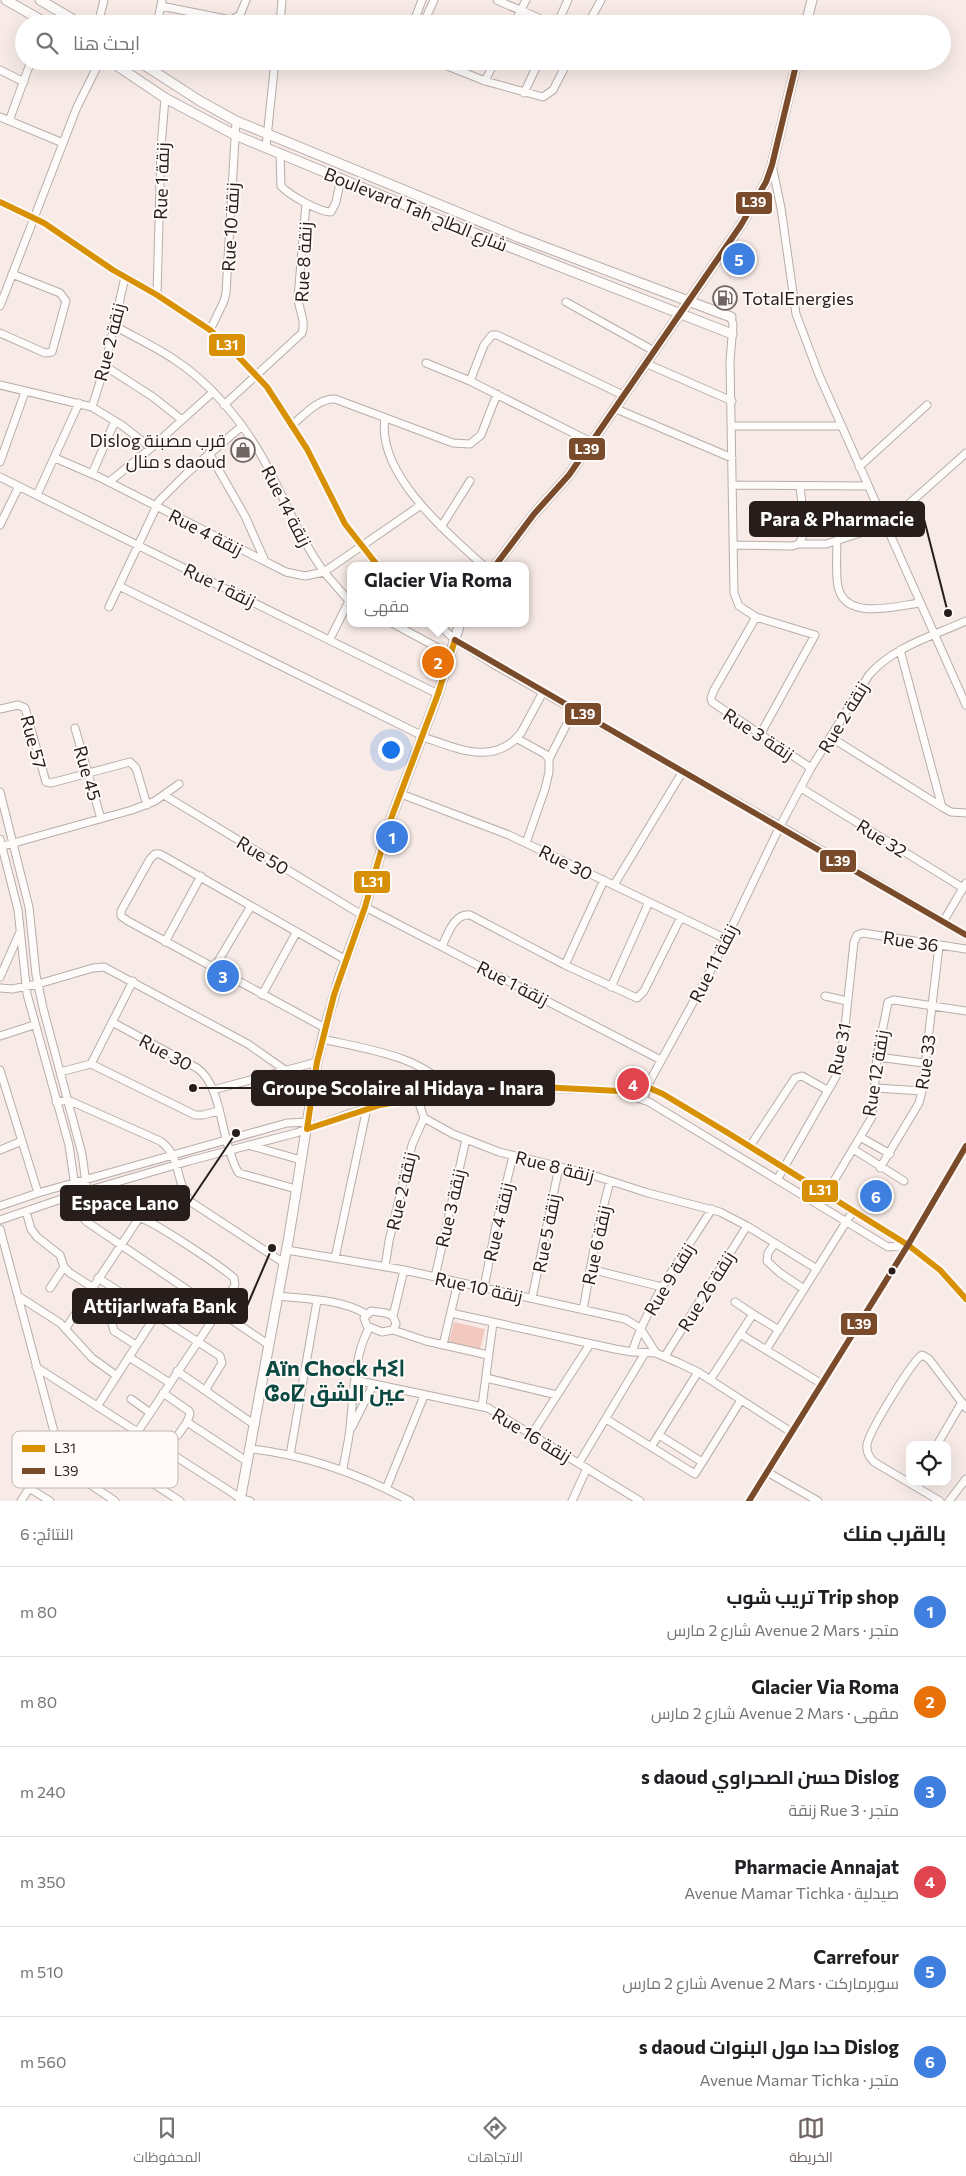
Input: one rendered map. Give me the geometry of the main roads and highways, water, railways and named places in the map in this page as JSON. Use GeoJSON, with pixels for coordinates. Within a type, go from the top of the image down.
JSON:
{"type":"FeatureCollection","features":[{"type":"Feature","properties":{"kind":"place","name":"Carrefour"},"geometry":{"type":"Point","coordinates":[739,259]}},
{"type":"Feature","properties":{"kind":"place","name":"TotalEnergies"},"geometry":{"type":"Point","coordinates":[725,298]}},
{"type":"Feature","properties":{"kind":"place","name":"Dislog قرب مصبنة منال s daoud"},"geometry":{"type":"Point","coordinates":[243,450]}},
{"type":"Feature","properties":{"kind":"place","name":"Para & Pharmacie"},"geometry":{"type":"Point","coordinates":[948,613]}},
{"type":"Feature","properties":{"kind":"place","name":"Glacier Via Roma"},"geometry":{"type":"Point","coordinates":[438,662]}},
{"type":"Feature","properties":{"kind":"place","name":"Trip shop تريب شوب"},"geometry":{"type":"Point","coordinates":[392,837]}},
{"type":"Feature","properties":{"kind":"place","name":"Dislog حسن الصحراوي s daoud"},"geometry":{"type":"Point","coordinates":[223,976]}},
{"type":"Feature","properties":{"kind":"place","name":"Pharmacie Annajat"},"geometry":{"type":"Point","coordinates":[633,1084]}},
{"type":"Feature","properties":{"kind":"place","name":"Groupe Scolaire al Hidaya - Inara"},"geometry":{"type":"Point","coordinates":[193,1088]}},
{"type":"Feature","properties":{"kind":"place","name":"Espace Lano"},"geometry":{"type":"Point","coordinates":[236,1133]}},
{"type":"Feature","properties":{"kind":"place","name":"Dislog حدا مول البنوات s daoud"},"geometry":{"type":"Point","coordinates":[876,1196]}},
{"type":"Feature","properties":{"kind":"place","name":"Attijarlwafa Bank"},"geometry":{"type":"Point","coordinates":[272,1248]}},
{"type":"Feature","properties":{"kind":"district","name":"Aïn Chock ⵄⵉⵏ ⵛⴰⵇ عين الشق"},"geometry":{"type":"Point","coordinates":[335,1380]}}]}
